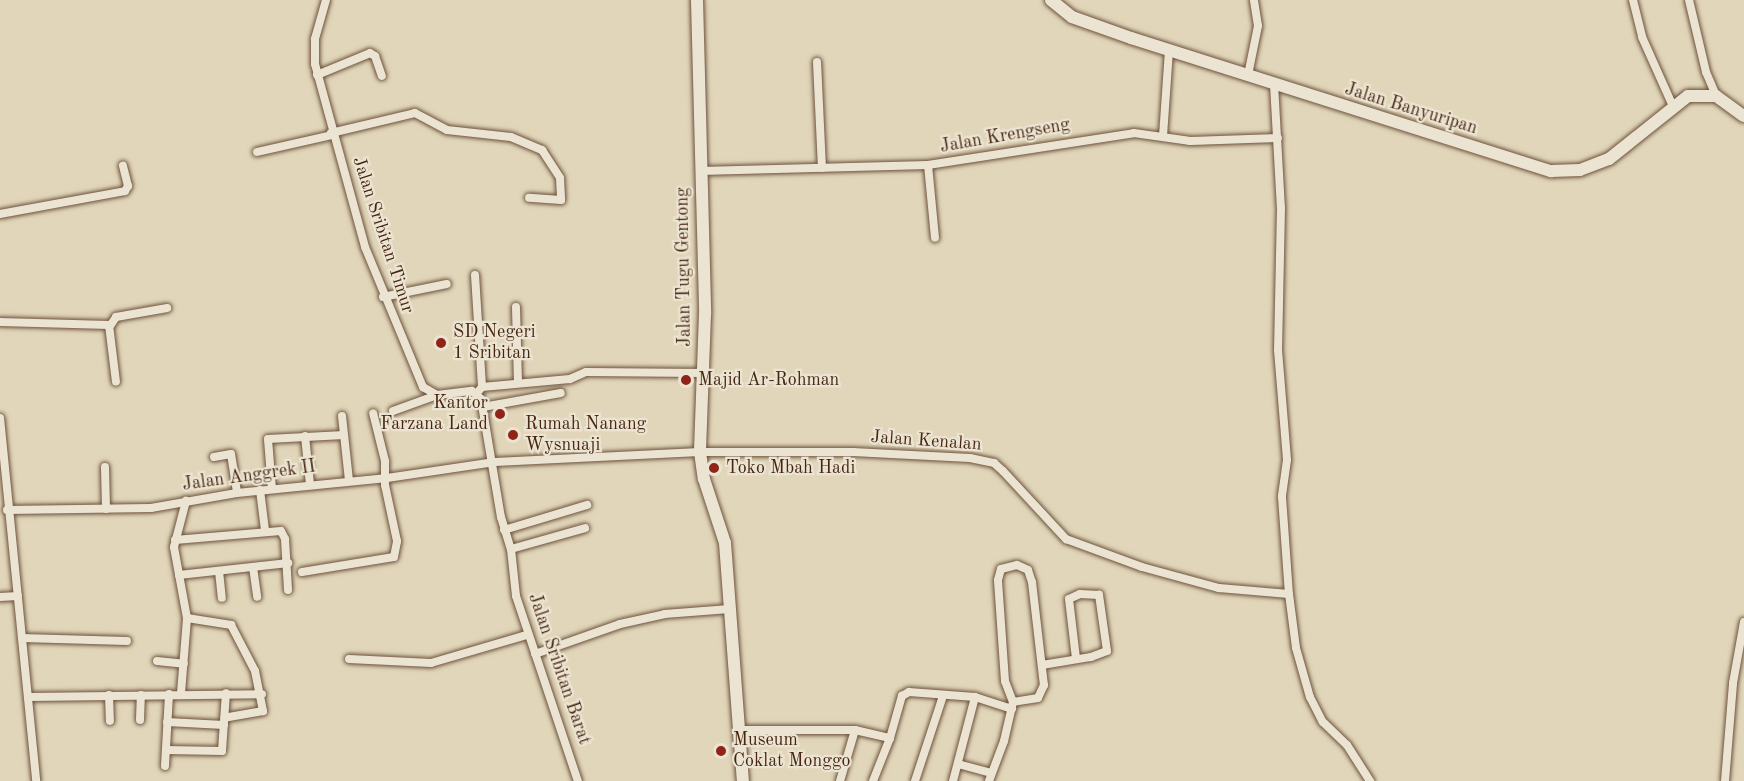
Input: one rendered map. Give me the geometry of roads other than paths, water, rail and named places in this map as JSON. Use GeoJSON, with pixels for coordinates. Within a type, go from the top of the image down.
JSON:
{"type":"FeatureCollection","features":[{"type":"Feature","properties":{"kind":"main road","name":"Jalan Tugu Gentong"},"geometry":{"type":"LineString","coordinates":[[697,0],[704,373],[700,452],[704,479],[725,543],[743,781]]}},
{"type":"Feature","properties":{"kind":"main road","name":"Jalan Banyuripan"},"geometry":{"type":"LineString","coordinates":[[1051,0],[1072,17],[1169,50],[1456,144],[1563,172],[1609,159],[1672,104],[1696,94],[1716,96]]}},
{"type":"Feature","properties":{"kind":"main road"},"geometry":{"type":"LineString","coordinates":[[1716,96],[1744,116]]}},
{"type":"Feature","properties":{"kind":"street"},"geometry":{"type":"LineString","coordinates":[[1248,75],[1258,26],[1254,0]]}},
{"type":"Feature","properties":{"kind":"street"},"geometry":{"type":"LineString","coordinates":[[1633,0],[1642,37],[1672,104]]}},
{"type":"Feature","properties":{"kind":"street"},"geometry":{"type":"LineString","coordinates":[[1689,0],[1706,72],[1716,96]]}},
{"type":"Feature","properties":{"kind":"street","name":"Jalan Sribitan Timur"},"geometry":{"type":"LineString","coordinates":[[325,2],[314,54],[332,134],[383,297],[418,380],[437,395]]}},
{"type":"Feature","properties":{"kind":"street"},"geometry":{"type":"LineString","coordinates":[[1163,136],[1169,50]]}},
{"type":"Feature","properties":{"kind":"street"},"geometry":{"type":"LineString","coordinates":[[317,75],[370,53],[375,56],[382,76]]}},
{"type":"Feature","properties":{"kind":"street"},"geometry":{"type":"LineString","coordinates":[[817,62],[822,168]]}},
{"type":"Feature","properties":{"kind":"street"},"geometry":{"type":"LineString","coordinates":[[1274,84],[1281,237],[1278,350],[1287,460],[1282,497],[1288,594],[1296,648],[1310,697],[1323,722],[1347,745],[1370,781]]}},
{"type":"Feature","properties":{"kind":"street"},"geometry":{"type":"LineString","coordinates":[[257,152],[415,113],[447,130],[511,136],[542,150],[560,178],[561,200],[529,198]]}},
{"type":"Feature","properties":{"kind":"street","name":"Jalan Krengseng"},"geometry":{"type":"LineString","coordinates":[[700,171],[928,165],[1134,133],[1190,141],[1278,138]]}},
{"type":"Feature","properties":{"kind":"street"},"geometry":{"type":"LineString","coordinates":[[928,165],[935,238]]}},
{"type":"Feature","properties":{"kind":"street"},"geometry":{"type":"LineString","coordinates":[[0,214],[125,191],[128,186],[123,166]]}},
{"type":"Feature","properties":{"kind":"street"},"geometry":{"type":"LineString","coordinates":[[475,274],[480,390],[495,462]]}},
{"type":"Feature","properties":{"kind":"street"},"geometry":{"type":"LineString","coordinates":[[383,297],[447,284]]}},
{"type":"Feature","properties":{"kind":"street"},"geometry":{"type":"LineString","coordinates":[[516,307],[518,382]]}},
{"type":"Feature","properties":{"kind":"street"},"geometry":{"type":"LineString","coordinates":[[116,382],[110,326],[116,317],[167,308]]}},
{"type":"Feature","properties":{"kind":"street"},"geometry":{"type":"LineString","coordinates":[[0,322],[110,326]]}},
{"type":"Feature","properties":{"kind":"street"},"geometry":{"type":"LineString","coordinates":[[393,411],[437,395],[480,390],[518,382],[568,379],[586,372],[704,373]]}},
{"type":"Feature","properties":{"kind":"street"},"geometry":{"type":"LineString","coordinates":[[538,380],[540,397]]}},
{"type":"Feature","properties":{"kind":"street"},"geometry":{"type":"LineString","coordinates":[[483,407],[561,393]]}},
{"type":"Feature","properties":{"kind":"street"},"geometry":{"type":"LineString","coordinates":[[303,572],[394,557],[397,541],[373,412]]}},
{"type":"Feature","properties":{"kind":"street"},"geometry":{"type":"LineString","coordinates":[[342,416],[349,480]]}},
{"type":"Feature","properties":{"kind":"street"},"geometry":{"type":"LineString","coordinates":[[0,418],[36,781]]}},
{"type":"Feature","properties":{"kind":"street"},"geometry":{"type":"LineString","coordinates":[[272,489],[268,439],[344,435]]}},
{"type":"Feature","properties":{"kind":"street"},"geometry":{"type":"LineString","coordinates":[[305,436],[310,484]]}},
{"type":"Feature","properties":{"kind":"street","name":"Jalan Kenalan"},"geometry":{"type":"LineString","coordinates":[[495,462],[700,452],[875,453],[985,460],[1003,471],[1066,539],[1142,567],[1219,588],[1288,594]]}},
{"type":"Feature","properties":{"kind":"street"},"geometry":{"type":"LineString","coordinates":[[214,457],[231,454],[237,493]]}},
{"type":"Feature","properties":{"kind":"street","name":"Jalan Anggrek II"},"geometry":{"type":"LineString","coordinates":[[8,510],[146,508],[237,493],[387,478],[495,462]]}},
{"type":"Feature","properties":{"kind":"street","name":"Jalan Sribitan Barat"},"geometry":{"type":"LineString","coordinates":[[495,462],[504,530],[511,549],[516,596],[527,635],[578,781]]}},
{"type":"Feature","properties":{"kind":"street"},"geometry":{"type":"LineString","coordinates":[[105,466],[106,509]]}},
{"type":"Feature","properties":{"kind":"street"},"geometry":{"type":"LineString","coordinates":[[260,490],[265,530]]}},
{"type":"Feature","properties":{"kind":"street"},"geometry":{"type":"LineString","coordinates":[[181,693],[187,618],[185,591],[174,560],[175,540],[186,501]]}},
{"type":"Feature","properties":{"kind":"street"},"geometry":{"type":"LineString","coordinates":[[504,530],[587,505]]}},
{"type":"Feature","properties":{"kind":"street"},"geometry":{"type":"LineString","coordinates":[[511,549],[585,528]]}},
{"type":"Feature","properties":{"kind":"street"},"geometry":{"type":"LineString","coordinates":[[175,540],[265,530],[284,535],[288,563],[288,590]]}},
{"type":"Feature","properties":{"kind":"street"},"geometry":{"type":"LineString","coordinates":[[179,575],[288,563]]}},
{"type":"Feature","properties":{"kind":"street"},"geometry":{"type":"LineString","coordinates":[[873,781],[904,694],[975,697],[1013,705],[1033,700],[1041,694],[1042,665],[1028,570],[1022,565],[1005,566],[998,580],[998,624],[1005,681],[1013,705],[990,777],[958,764]]}},
{"type":"Feature","properties":{"kind":"street"},"geometry":{"type":"LineString","coordinates":[[253,567],[257,597]]}},
{"type":"Feature","properties":{"kind":"street"},"geometry":{"type":"LineString","coordinates":[[219,571],[222,598]]}},
{"type":"Feature","properties":{"kind":"street"},"geometry":{"type":"LineString","coordinates":[[1042,665],[1099,655],[1107,648],[1099,595],[1080,594],[1068,599],[1076,659]]}},
{"type":"Feature","properties":{"kind":"street"},"geometry":{"type":"LineString","coordinates":[[0,597],[18,596]]}},
{"type":"Feature","properties":{"kind":"street"},"geometry":{"type":"LineString","coordinates":[[535,654],[620,624],[665,614],[729,609]]}},
{"type":"Feature","properties":{"kind":"street"},"geometry":{"type":"LineString","coordinates":[[167,722],[225,722],[263,711],[262,694],[234,628],[187,618]]}},
{"type":"Feature","properties":{"kind":"street"},"geometry":{"type":"LineString","coordinates":[[1725,781],[1733,683],[1744,622]]}},
{"type":"Feature","properties":{"kind":"street"},"geometry":{"type":"LineString","coordinates":[[349,659],[431,663],[527,635]]}},
{"type":"Feature","properties":{"kind":"street"},"geometry":{"type":"LineString","coordinates":[[22,638],[127,641]]}},
{"type":"Feature","properties":{"kind":"street"},"geometry":{"type":"LineString","coordinates":[[157,661],[184,664]]}},
{"type":"Feature","properties":{"kind":"street"},"geometry":{"type":"LineString","coordinates":[[28,697],[181,693],[262,694]]}},
{"type":"Feature","properties":{"kind":"street"},"geometry":{"type":"LineString","coordinates":[[166,750],[219,753],[225,747],[226,693]]}},
{"type":"Feature","properties":{"kind":"street"},"geometry":{"type":"LineString","coordinates":[[165,766],[169,694]]}},
{"type":"Feature","properties":{"kind":"street"},"geometry":{"type":"LineString","coordinates":[[109,695],[110,721]]}},
{"type":"Feature","properties":{"kind":"street"},"geometry":{"type":"LineString","coordinates":[[140,720],[141,695]]}},
{"type":"Feature","properties":{"kind":"street"},"geometry":{"type":"LineString","coordinates":[[915,781],[943,696]]}},
{"type":"Feature","properties":{"kind":"street"},"geometry":{"type":"LineString","coordinates":[[953,781],[975,697]]}},
{"type":"Feature","properties":{"kind":"street"},"geometry":{"type":"LineString","coordinates":[[738,730],[855,730],[890,738]]}},
{"type":"Feature","properties":{"kind":"street"},"geometry":{"type":"LineString","coordinates":[[840,781],[855,730]]}},
{"type":"Feature","properties":{"kind":"place","name":"SD Negeri 1 Sribitan"},"geometry":{"type":"Point","coordinates":[441,343]}},
{"type":"Feature","properties":{"kind":"place","name":"Majid Ar-Rohman"},"geometry":{"type":"Point","coordinates":[686,380]}},
{"type":"Feature","properties":{"kind":"place","name":"Kantor Farzana Land"},"geometry":{"type":"Point","coordinates":[500,414]}},
{"type":"Feature","properties":{"kind":"place","name":"Rumah Nanang Wysnuaji"},"geometry":{"type":"Point","coordinates":[513,435]}},
{"type":"Feature","properties":{"kind":"place","name":"Toko Mbah Hadi"},"geometry":{"type":"Point","coordinates":[714,468]}},
{"type":"Feature","properties":{"kind":"place","name":"Museum Coklat Monggo"},"geometry":{"type":"Point","coordinates":[721,751]}}]}
